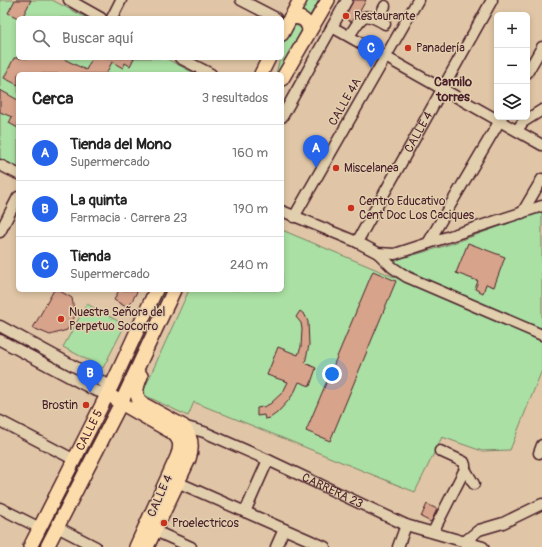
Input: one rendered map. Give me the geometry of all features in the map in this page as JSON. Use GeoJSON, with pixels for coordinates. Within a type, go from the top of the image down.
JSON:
{"type":"FeatureCollection","features":[{"type":"Feature","properties":{"kind":"main road"},"geometry":{"type":"LineString","coordinates":[[284,23],[300,0]]}},
{"type":"Feature","properties":{"kind":"main road"},"geometry":{"type":"LineString","coordinates":[[284,76],[328,0]]}},
{"type":"Feature","properties":{"kind":"main road"},"geometry":{"type":"LineString","coordinates":[[284,23],[295,17],[304,19],[309,26],[310,31]]}},
{"type":"Feature","properties":{"kind":"main road"},"geometry":{"type":"LineString","coordinates":[[262,72],[268,60]]}},
{"type":"Feature","properties":{"kind":"main road","name":"CALLE 5"},"geometry":{"type":"LineString","coordinates":[[30,547],[108,393],[155,292]]}},
{"type":"Feature","properties":{"kind":"main road","name":"CALLE 5"},"geometry":{"type":"LineString","coordinates":[[47,547],[121,403],[173,292]]}},
{"type":"Feature","properties":{"kind":"main road","name":"CALLE 5"},"geometry":{"type":"LineString","coordinates":[[136,391],[144,367],[146,348]]}},
{"type":"Feature","properties":{"kind":"main road","name":"CARRERA 23"},"geometry":{"type":"LineString","coordinates":[[136,391],[138,399],[144,406],[183,426]]}},
{"type":"Feature","properties":{"kind":"main road"},"geometry":{"type":"LineString","coordinates":[[108,393],[121,403]]}},
{"type":"Feature","properties":{"kind":"main road","name":"CALLE 4"},"geometry":{"type":"LineString","coordinates":[[121,403],[176,434],[180,443],[180,450],[136,547]]}},
{"type":"Feature","properties":{"kind":"main road"},"geometry":{"type":"LineString","coordinates":[[183,426],[190,437],[191,451]]}},
{"type":"Feature","properties":{"kind":"main road","name":"CALLE 4"},"geometry":{"type":"LineString","coordinates":[[147,547],[191,451]]}},
{"type":"Feature","properties":{"kind":"street"},"geometry":{"type":"LineString","coordinates":[[69,0],[98,16]]}},
{"type":"Feature","properties":{"kind":"street"},"geometry":{"type":"LineString","coordinates":[[113,16],[121,0]]}},
{"type":"Feature","properties":{"kind":"street"},"geometry":{"type":"LineString","coordinates":[[241,0],[271,16]]}},
{"type":"Feature","properties":{"kind":"street"},"geometry":{"type":"LineString","coordinates":[[284,113],[347,0]]}},
{"type":"Feature","properties":{"kind":"street","name":"CALLE 4A"},"geometry":{"type":"LineString","coordinates":[[294,217],[418,0]]}},
{"type":"Feature","properties":{"kind":"street","name":"CALLE 4"},"geometry":{"type":"LineString","coordinates":[[357,242],[492,0]]}},
{"type":"Feature","properties":{"kind":"street"},"geometry":{"type":"LineString","coordinates":[[350,36],[362,18],[370,16],[382,21],[385,6]]}},
{"type":"Feature","properties":{"kind":"street"},"geometry":{"type":"LineString","coordinates":[[332,27],[442,88],[494,114]]}},
{"type":"Feature","properties":{"kind":"street"},"geometry":{"type":"LineString","coordinates":[[530,68],[542,47]]}},
{"type":"Feature","properties":{"kind":"street"},"geometry":{"type":"LineString","coordinates":[[184,60],[207,72]]}},
{"type":"Feature","properties":{"kind":"street"},"geometry":{"type":"LineString","coordinates":[[517,130],[523,122],[542,110]]}},
{"type":"Feature","properties":{"kind":"street"},"geometry":{"type":"LineString","coordinates":[[428,243],[500,120]]}},
{"type":"Feature","properties":{"kind":"street"},"geometry":{"type":"LineString","coordinates":[[504,120],[517,130],[542,144]]}},
{"type":"Feature","properties":{"kind":"street"},"geometry":{"type":"LineString","coordinates":[[0,165],[16,173]]}},
{"type":"Feature","properties":{"kind":"street"},"geometry":{"type":"LineString","coordinates":[[522,213],[542,178]]}},
{"type":"Feature","properties":{"kind":"street"},"geometry":{"type":"LineString","coordinates":[[2,226],[16,201]]}},
{"type":"Feature","properties":{"kind":"street"},"geometry":{"type":"LineString","coordinates":[[378,253],[395,254],[542,206]]}},
{"type":"Feature","properties":{"kind":"street"},"geometry":{"type":"LineString","coordinates":[[284,213],[357,242],[378,253],[392,267],[406,277],[542,335]]}},
{"type":"Feature","properties":{"kind":"street"},"geometry":{"type":"LineString","coordinates":[[0,326],[104,382],[108,393],[94,390],[0,340]]}},
{"type":"Feature","properties":{"kind":"street"},"geometry":{"type":"LineString","coordinates":[[0,421],[75,460]]}},
{"type":"Feature","properties":{"kind":"street","name":"CARRERA 23"},"geometry":{"type":"LineString","coordinates":[[183,426],[204,432],[268,460],[406,524],[483,547]]}},
{"type":"Feature","properties":{"kind":"street"},"geometry":{"type":"LineString","coordinates":[[191,451],[204,432]]}},
{"type":"Feature","properties":{"kind":"street"},"geometry":{"type":"LineString","coordinates":[[440,451],[464,462],[465,469],[474,484]]}},
{"type":"Feature","properties":{"kind":"street"},"geometry":{"type":"LineString","coordinates":[[245,512],[268,460]]}},
{"type":"Feature","properties":{"kind":"street"},"geometry":{"type":"LineString","coordinates":[[433,532],[465,469]]}},
{"type":"Feature","properties":{"kind":"street"},"geometry":{"type":"LineString","coordinates":[[177,482],[325,547]]}},
{"type":"Feature","properties":{"kind":"street"},"geometry":{"type":"LineString","coordinates":[[464,542],[479,530],[503,523],[542,504]]}},
{"type":"Feature","properties":{"kind":"street"},"geometry":{"type":"LineString","coordinates":[[0,508],[40,528]]}},
{"type":"Feature","properties":{"kind":"street"},"geometry":{"type":"LineString","coordinates":[[398,547],[406,524]]}},
{"type":"Feature","properties":{"kind":"street"},"geometry":{"type":"LineString","coordinates":[[57,527],[96,547]]}},
{"type":"Feature","properties":{"kind":"street"},"geometry":{"type":"LineString","coordinates":[[276,547],[284,529]]}},
{"type":"Feature","properties":{"kind":"street"},"geometry":{"type":"LineString","coordinates":[[154,531],[191,547]]}},
{"type":"Feature","properties":{"kind":"green space"},"geometry":{"type":"Polygon","coordinates":[[[0,0],[52,0],[83,16],[16,16],[16,60],[169,60],[192,72],[16,72],[16,169],[0,160],[0,0]]]}},
{"type":"Feature","properties":{"kind":"green space"},"geometry":{"type":"Polygon","coordinates":[[[307,0],[319,0],[309,17],[300,11],[307,0]]]}},
{"type":"Feature","properties":{"kind":"green space"},"geometry":{"type":"Polygon","coordinates":[[[294,24],[302,29],[280,72],[276,72],[280,60],[284,60],[284,42],[294,24]]]}},
{"type":"Feature","properties":{"kind":"green space"},"geometry":{"type":"Polygon","coordinates":[[[542,211],[542,330],[444,288],[396,263],[396,259],[452,244],[542,211]]]}},
{"type":"Feature","properties":{"kind":"green space"},"geometry":{"type":"Polygon","coordinates":[[[284,231],[542,339],[542,370],[510,450],[482,451],[442,437],[415,492],[194,402],[188,416],[142,394],[188,292],[284,292],[284,231]]]}},
{"type":"Feature","properties":{"kind":"green space"},"geometry":{"type":"Polygon","coordinates":[[[162,292],[168,292],[131,371],[128,369],[162,292]]]}},
{"type":"Feature","properties":{"kind":"green space"},"geometry":{"type":"Polygon","coordinates":[[[87,304],[125,325],[103,368],[63,347],[87,304]]]}},
{"type":"Feature","properties":{"kind":"green space"},"geometry":{"type":"Polygon","coordinates":[[[99,427],[104,430],[43,547],[39,547],[99,427]]]}},
{"type":"Feature","properties":{"kind":"building"},"geometry":{"type":"Polygon","coordinates":[[[15,0],[31,0],[23,16],[16,17],[8,13],[15,0]]]}},
{"type":"Feature","properties":{"kind":"building"},"geometry":{"type":"Polygon","coordinates":[[[353,0],[366,0],[359,13],[351,22],[344,18],[353,0]]]}},
{"type":"Feature","properties":{"kind":"building"},"geometry":{"type":"Polygon","coordinates":[[[14,58],[16,58],[16,60],[66,60],[86,70],[91,60],[133,60],[130,66],[125,63],[123,68],[112,62],[107,72],[16,72],[16,84],[4,78],[14,58]]]}},
{"type":"Feature","properties":{"kind":"building"},"geometry":{"type":"Polygon","coordinates":[[[0,90],[16,99],[16,127],[9,123],[12,117],[0,112],[0,90]]]}},
{"type":"Feature","properties":{"kind":"building"},"geometry":{"type":"Polygon","coordinates":[[[468,243],[505,257],[494,287],[486,284],[483,293],[475,289],[478,281],[456,273],[468,243]]]}},
{"type":"Feature","properties":{"kind":"building"},"geometry":{"type":"Polygon","coordinates":[[[373,271],[396,281],[330,441],[306,431],[373,271]]]}},
{"type":"Feature","properties":{"kind":"building"},"geometry":{"type":"Polygon","coordinates":[[[53,292],[62,292],[72,298],[75,316],[67,330],[50,335],[33,328],[53,292]]]}},
{"type":"Feature","properties":{"kind":"building"},"geometry":{"type":"Polygon","coordinates":[[[118,292],[137,292],[128,308],[114,300],[118,292]]]}},
{"type":"Feature","properties":{"kind":"building"},"geometry":{"type":"Polygon","coordinates":[[[300,311],[305,315],[308,322],[309,345],[305,363],[316,368],[310,386],[299,382],[289,400],[277,413],[270,418],[265,419],[264,415],[257,416],[257,408],[270,404],[283,392],[288,382],[267,375],[278,347],[298,355],[301,347],[301,323],[296,317],[300,311]]]}},
{"type":"Feature","properties":{"kind":"building"},"geometry":{"type":"Polygon","coordinates":[[[427,504],[437,509],[431,522],[421,517],[427,504]]]}},
{"type":"Feature","properties":{"kind":"place","name":"Restaurante"},"geometry":{"type":"Point","coordinates":[346,16]}},
{"type":"Feature","properties":{"kind":"place","name":"Panadería"},"geometry":{"type":"Point","coordinates":[408,48]}},
{"type":"Feature","properties":{"kind":"place","name":"Tienda"},"geometry":{"type":"Point","coordinates":[371,68]}},
{"type":"Feature","properties":{"kind":"place","name":"Tienda del Mono"},"geometry":{"type":"Point","coordinates":[316,168]}},
{"type":"Feature","properties":{"kind":"place","name":"Miscelanea"},"geometry":{"type":"Point","coordinates":[336,168]}},
{"type":"Feature","properties":{"kind":"place","name":"Centro Educativo Cent Doc Los Caciques"},"geometry":{"type":"Point","coordinates":[351,208]}},
{"type":"Feature","properties":{"kind":"place","name":"Nuestra Señora del Perpetuo Socorro"},"geometry":{"type":"Point","coordinates":[61,319]}},
{"type":"Feature","properties":{"kind":"place","name":"La quinta"},"geometry":{"type":"Point","coordinates":[90,393]}},
{"type":"Feature","properties":{"kind":"place","name":"Brostin"},"geometry":{"type":"Point","coordinates":[86,405]}},
{"type":"Feature","properties":{"kind":"place","name":"Proelectricos"},"geometry":{"type":"Point","coordinates":[164,523]}},
{"type":"Feature","properties":{"kind":"district","name":"Camilo torres"},"geometry":{"type":"Point","coordinates":[453,90]}}]}
